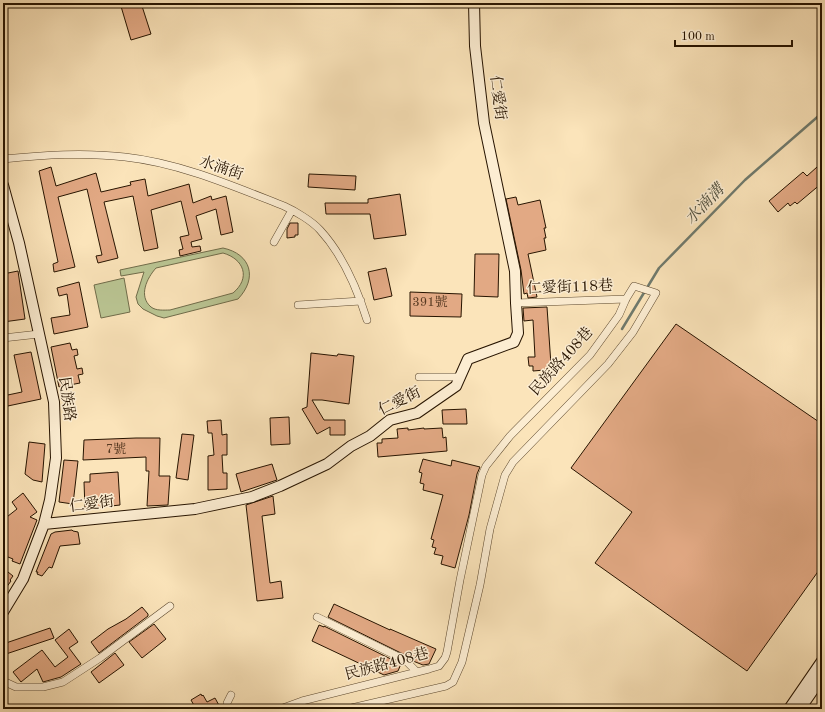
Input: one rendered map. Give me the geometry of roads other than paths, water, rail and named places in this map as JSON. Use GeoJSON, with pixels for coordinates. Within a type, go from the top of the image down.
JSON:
{"type":"FeatureCollection","features":[{"type":"Feature","properties":{"kind":"street","name":"仁愛街"},"geometry":{"type":"LineString","coordinates":[[44,524],[194,508],[252,497],[324,466],[351,446],[370,436],[390,420],[417,413],[456,386],[468,359],[514,342],[518,333],[515,271],[484,123],[475,46],[474,3]]}},
{"type":"Feature","properties":{"kind":"street","name":"水湳街"},"geometry":{"type":"LineString","coordinates":[[3,159],[50,154],[124,156],[148,160],[211,178],[292,210],[319,230],[344,263],[361,301],[367,320]]}},
{"type":"Feature","properties":{"kind":"street","name":"民族路"},"geometry":{"type":"LineString","coordinates":[[3,185],[19,243],[54,402],[56,458],[52,491],[44,524],[23,579],[3,612]]}},
{"type":"Feature","properties":{"kind":"street"},"geometry":{"type":"LineString","coordinates":[[274,242],[292,210]]}},
{"type":"Feature","properties":{"kind":"street","name":"民族路408巷"},"geometry":{"type":"LineString","coordinates":[[280,709],[302,701],[439,666],[445,658],[447,652],[460,580],[482,475],[486,466],[510,436],[590,355],[619,314],[634,286],[656,293],[633,332],[608,364],[513,462],[505,475],[490,529],[480,585],[462,662],[453,682],[446,686],[346,709]]}},
{"type":"Feature","properties":{"kind":"street","name":"仁愛街118巷"},"geometry":{"type":"LineString","coordinates":[[516,303],[626,299]]}},
{"type":"Feature","properties":{"kind":"street"},"geometry":{"type":"LineString","coordinates":[[298,305],[361,301]]}},
{"type":"Feature","properties":{"kind":"street"},"geometry":{"type":"LineString","coordinates":[[3,338],[39,334]]}},
{"type":"Feature","properties":{"kind":"street"},"geometry":{"type":"LineString","coordinates":[[420,377],[460,377]]}},
{"type":"Feature","properties":{"kind":"street"},"geometry":{"type":"LineString","coordinates":[[3,681],[16,687],[43,687],[63,682],[100,658],[170,606]]}},
{"type":"Feature","properties":{"kind":"street"},"geometry":{"type":"LineString","coordinates":[[318,617],[405,660],[417,672]]}},
{"type":"Feature","properties":{"kind":"street"},"geometry":{"type":"LineString","coordinates":[[789,709],[822,661]]}},
{"type":"Feature","properties":{"kind":"street"},"geometry":{"type":"LineString","coordinates":[[800,709],[822,677]]}},
{"type":"Feature","properties":{"kind":"street"},"geometry":{"type":"LineString","coordinates":[[227,709],[227,704],[231,695]]}},
{"type":"Feature","properties":{"kind":"waterway","name":"水湳溝"},"geometry":{"type":"LineString","coordinates":[[622,329],[659,268],[745,180],[822,113]]}}]}
